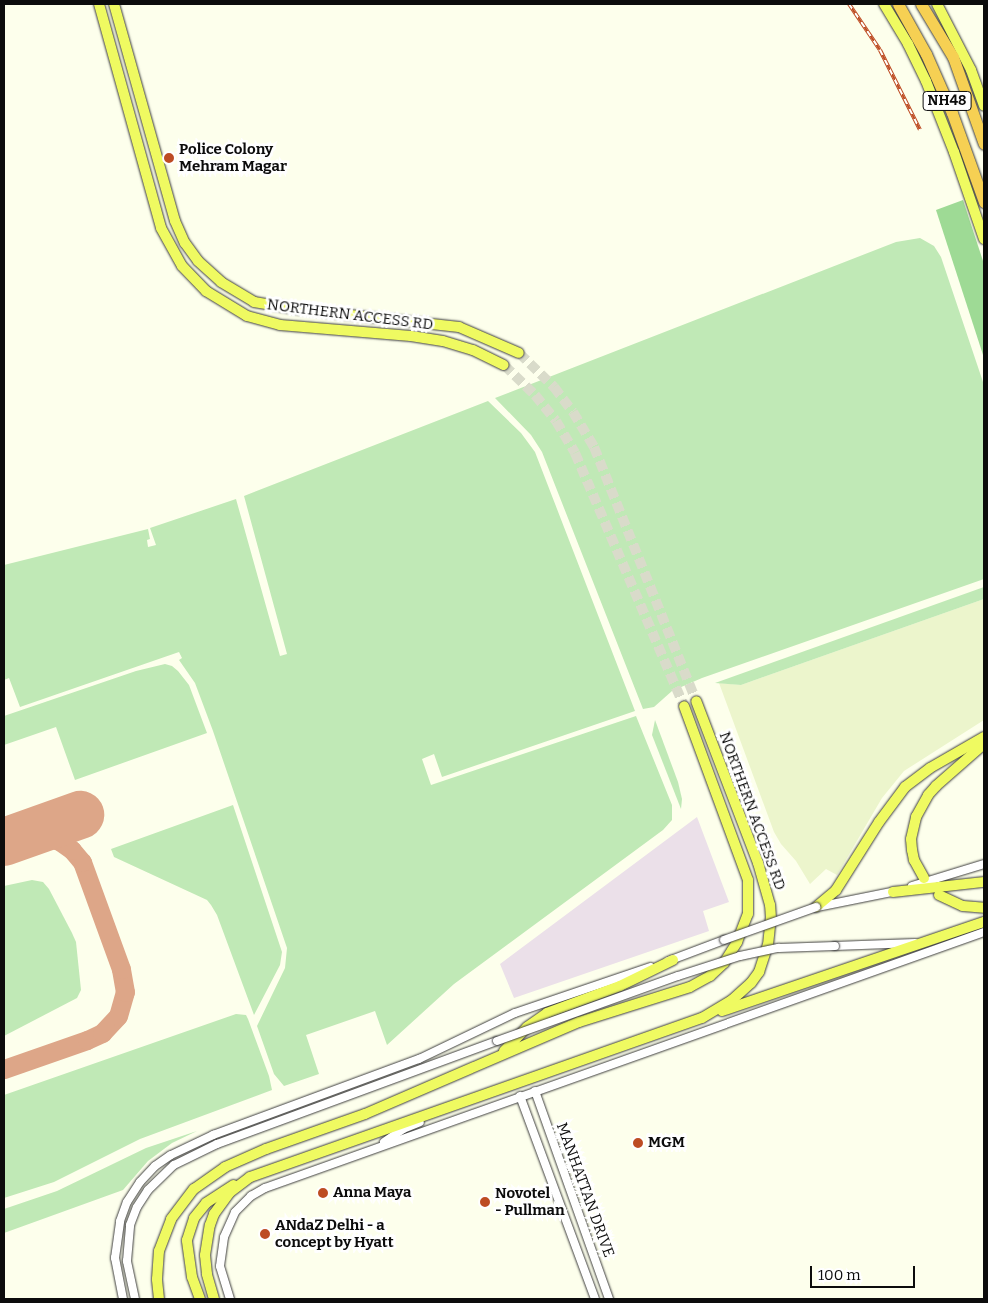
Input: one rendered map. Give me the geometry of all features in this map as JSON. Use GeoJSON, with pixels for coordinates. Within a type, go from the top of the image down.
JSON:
{"type":"FeatureCollection","features":[{"type":"Feature","properties":{"kind":"highway","name":"NH48"},"geometry":{"type":"LineString","coordinates":[[898,4],[926,54],[952,113],[984,202]]}},
{"type":"Feature","properties":{"kind":"highway","name":"NH48"},"geometry":{"type":"LineString","coordinates":[[922,4],[953,57],[984,144]]}},
{"type":"Feature","properties":{"kind":"main road","name":"NORTHERN ACCESS RD"},"geometry":{"type":"LineString","coordinates":[[99,4],[161,228],[182,266],[206,292],[247,316],[280,324],[411,336],[443,341],[473,350],[504,365]]}},
{"type":"Feature","properties":{"kind":"main road","name":"NORTHERN ACCESS RD"},"geometry":{"type":"LineString","coordinates":[[114,4],[170,204],[185,242],[198,261],[221,282],[254,302],[296,309],[459,326],[519,352]]}},
{"type":"Feature","properties":{"kind":"main road"},"geometry":{"type":"LineString","coordinates":[[884,4],[908,44],[926,82],[954,152],[984,239]]}},
{"type":"Feature","properties":{"kind":"main road"},"geometry":{"type":"LineString","coordinates":[[937,4],[971,70],[984,106]]}},
{"type":"Feature","properties":{"kind":"main road"},"geometry":{"type":"LineString","coordinates":[[156,208],[170,204]]}},
{"type":"Feature","properties":{"kind":"main road","name":"NORTHERN ACCESS RD"},"geometry":{"type":"LineString","coordinates":[[250,1176],[702,1018],[732,1000],[751,983],[759,972],[768,945],[771,918],[761,870],[696,701]]}},
{"type":"Feature","properties":{"kind":"main road","name":"NORTHERN ACCESS RD"},"geometry":{"type":"LineString","coordinates":[[159,1299],[158,1258],[167,1226],[185,1198],[213,1174],[251,1154],[365,1114],[517,1047],[579,1022],[690,987],[718,969],[737,942],[748,914],[748,880],[684,706]]}},
{"type":"Feature","properties":{"kind":"main road"},"geometry":{"type":"LineString","coordinates":[[816,908],[836,890],[879,822],[905,787],[930,768],[984,737]]}},
{"type":"Feature","properties":{"kind":"main road"},"geometry":{"type":"LineString","coordinates":[[924,878],[914,860],[912,850],[911,838],[916,817],[932,791],[984,744]]}},
{"type":"Feature","properties":{"kind":"main road"},"geometry":{"type":"LineString","coordinates":[[893,892],[984,882]]}},
{"type":"Feature","properties":{"kind":"main road"},"geometry":{"type":"LineString","coordinates":[[940,895],[963,906],[984,908]]}},
{"type":"Feature","properties":{"kind":"main road"},"geometry":{"type":"LineString","coordinates":[[702,1018],[927,943],[984,922]]}},
{"type":"Feature","properties":{"kind":"main road"},"geometry":{"type":"LineString","coordinates":[[502,1054],[514,1039],[547,1013],[620,986],[673,960]]}},
{"type":"Feature","properties":{"kind":"main road"},"geometry":{"type":"LineString","coordinates":[[200,1299],[192,1276],[187,1240],[194,1218],[206,1203],[222,1191],[250,1176]]}},
{"type":"Feature","properties":{"kind":"main road"},"geometry":{"type":"LineString","coordinates":[[214,1299],[207,1274],[205,1255],[210,1224],[214,1214],[229,1193],[250,1176]]}},
{"type":"Feature","properties":{"kind":"street"},"geometry":{"type":"LineString","coordinates":[[123,1299],[116,1258],[116,1239],[121,1216],[140,1182],[171,1155],[213,1135],[419,1059],[515,1013],[673,960],[816,908],[893,892],[984,864]]}},
{"type":"Feature","properties":{"kind":"street"},"geometry":{"type":"LineString","coordinates":[[230,1299],[220,1266],[221,1252],[228,1224],[242,1204],[265,1188],[984,932]]}},
{"type":"Feature","properties":{"kind":"street"},"geometry":{"type":"LineString","coordinates":[[135,1299],[127,1261],[130,1225],[137,1207],[148,1190],[174,1165],[217,1144],[497,1041],[726,960],[779,948],[927,943]]}},
{"type":"Feature","properties":{"kind":"street","name":"MANHATTAN DRIVE"},"geometry":{"type":"LineString","coordinates":[[535,1091],[609,1299]]}},
{"type":"Feature","properties":{"kind":"street","name":"MANHATTAN DRIVE"},"geometry":{"type":"LineString","coordinates":[[520,1096],[595,1299]]}},
{"type":"Feature","properties":{"kind":"street"},"geometry":{"type":"LineString","coordinates":[[378,1147],[402,1129],[422,1122],[440,1108]]}},
{"type":"Feature","properties":{"kind":"shaded area"},"geometry":{"type":"Polygon","coordinates":[[[697,817],[729,902],[703,911],[709,931],[514,998],[500,964],[697,817]]]}},
{"type":"Feature","properties":{"kind":"green space"},"geometry":{"type":"Polygon","coordinates":[[[963,200],[984,264],[984,358],[936,210],[963,200]]]}},
{"type":"Feature","properties":{"kind":"green space"},"geometry":{"type":"Polygon","coordinates":[[[920,238],[934,246],[941,257],[984,385],[984,579],[702,678],[672,691],[654,707],[643,709],[542,452],[531,435],[495,398],[896,242],[920,238]]]}},
{"type":"Feature","properties":{"kind":"green space"},"geometry":{"type":"Polygon","coordinates":[[[488,401],[521,433],[535,452],[635,711],[442,777],[434,754],[422,759],[431,785],[636,716],[672,805],[672,820],[663,830],[454,984],[387,1045],[375,1011],[306,1035],[319,1074],[284,1086],[274,1074],[257,1026],[285,968],[287,948],[213,731],[195,683],[179,660],[182,658],[179,652],[20,707],[9,678],[4,680],[4,565],[148,529],[150,539],[147,540],[148,547],[156,545],[150,528],[236,499],[280,656],[287,654],[244,496],[488,401]]]}},
{"type":"Feature","properties":{"kind":"green space"},"geometry":{"type":"Polygon","coordinates":[[[984,587],[984,599],[741,685],[715,683],[984,587]]]}},
{"type":"Feature","properties":{"kind":"green space"},"geometry":{"type":"Polygon","coordinates":[[[984,599],[984,720],[904,771],[882,798],[837,875],[826,869],[810,884],[796,861],[781,844],[774,832],[719,683],[741,685],[984,599]]]}},
{"type":"Feature","properties":{"kind":"green space"},"geometry":{"type":"Polygon","coordinates":[[[165,664],[172,666],[178,671],[189,685],[207,733],[75,780],[56,727],[4,745],[4,716],[136,671],[165,664]]]}},
{"type":"Feature","properties":{"kind":"green space"},"geometry":{"type":"Polygon","coordinates":[[[655,720],[678,782],[682,799],[681,809],[652,735],[655,720]]]}},
{"type":"Feature","properties":{"kind":"green space"},"geometry":{"type":"Polygon","coordinates":[[[233,805],[282,952],[280,965],[254,1015],[217,915],[207,900],[114,857],[111,849],[233,805]]]}},
{"type":"Feature","properties":{"kind":"green space"},"geometry":{"type":"Polygon","coordinates":[[[32,880],[43,882],[49,889],[72,933],[76,942],[81,990],[77,998],[4,1036],[4,886],[32,880]]]}},
{"type":"Feature","properties":{"kind":"green space"},"geometry":{"type":"Polygon","coordinates":[[[236,1014],[246,1015],[248,1019],[269,1076],[272,1090],[140,1139],[54,1182],[4,1198],[4,1095],[236,1014]]]}},
{"type":"Feature","properties":{"kind":"green space"},"geometry":{"type":"Polygon","coordinates":[[[197,1131],[172,1143],[148,1161],[123,1190],[4,1233],[4,1209],[57,1191],[146,1148],[197,1131]]]}},
{"type":"Feature","properties":{"kind":"taxiway"},"geometry":{"type":"LineString","coordinates":[[4,1069],[102,1033],[118,1016],[125,992],[121,969],[82,862],[72,850],[59,841],[46,837],[22,835]]}},
{"type":"Feature","properties":{"kind":"runway"},"geometry":{"type":"LineString","coordinates":[[4,842],[80,815]]}},
{"type":"Feature","properties":{"kind":"tunnel"},"geometry":{"type":"LineString","coordinates":[[519,353],[554,387],[573,412],[594,447],[696,701]]}},
{"type":"Feature","properties":{"kind":"tunnel"},"geometry":{"type":"LineString","coordinates":[[504,365],[535,395],[556,421],[575,453],[684,706]]}},
{"type":"Feature","properties":{"kind":"railway"},"geometry":{"type":"LineString","coordinates":[[849,4],[880,50],[920,130]]}},
{"type":"Feature","properties":{"kind":"place","name":"Police Colony Mehram Magar"},"geometry":{"type":"Point","coordinates":[169,158]}},
{"type":"Feature","properties":{"kind":"place","name":"MGM"},"geometry":{"type":"Point","coordinates":[638,1143]}},
{"type":"Feature","properties":{"kind":"place","name":"Anna Maya"},"geometry":{"type":"Point","coordinates":[323,1193]}},
{"type":"Feature","properties":{"kind":"place","name":"Novotel - Pullman"},"geometry":{"type":"Point","coordinates":[485,1202]}},
{"type":"Feature","properties":{"kind":"place","name":"ANdaZ Delhi - a concept by Hyatt"},"geometry":{"type":"Point","coordinates":[265,1234]}}]}
